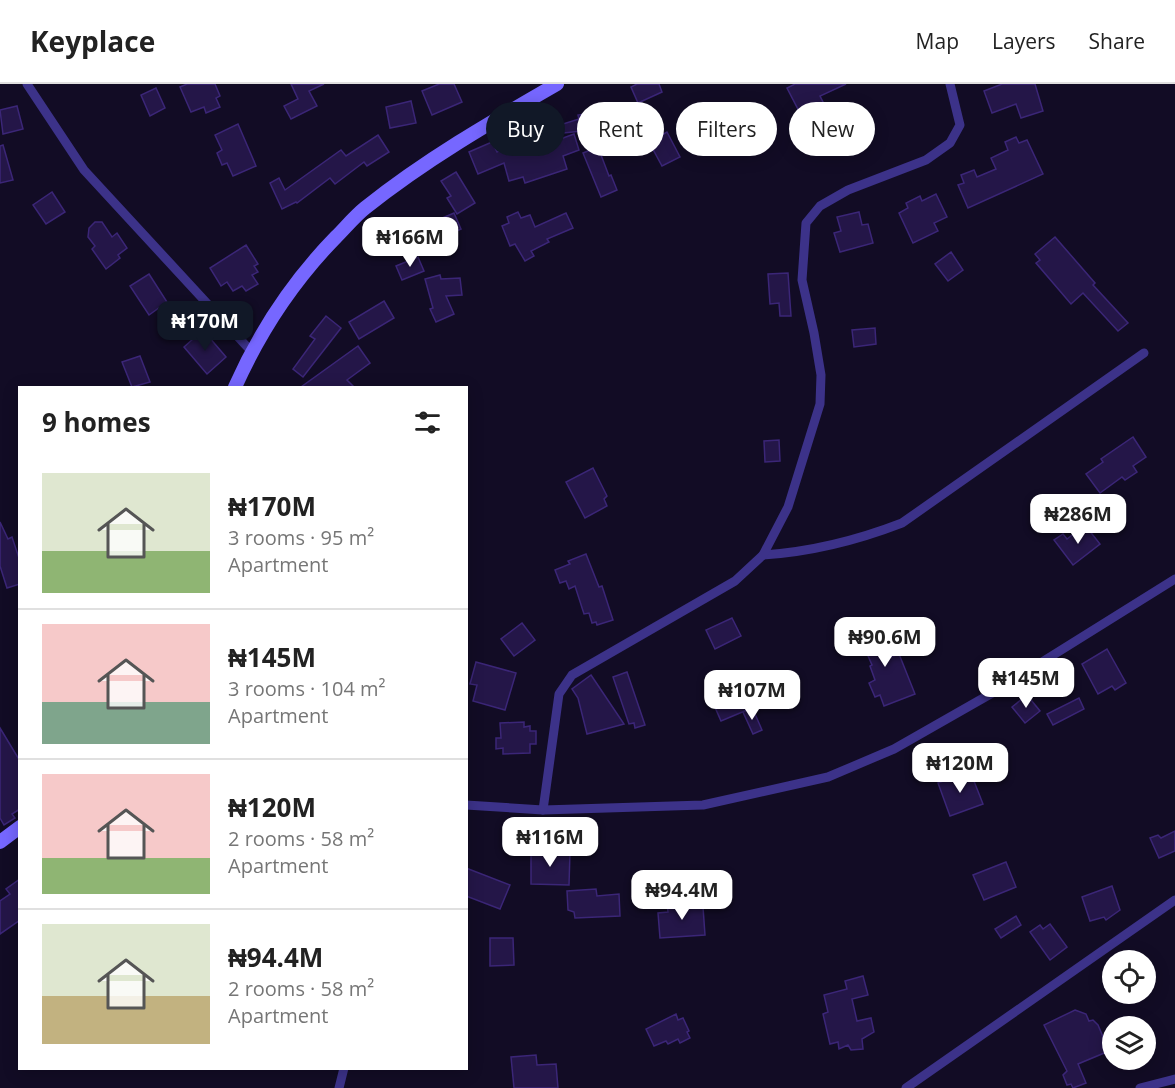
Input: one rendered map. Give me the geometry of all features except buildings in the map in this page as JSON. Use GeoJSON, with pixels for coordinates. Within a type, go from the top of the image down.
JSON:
{"type":"FeatureCollection","features":[{"type":"Feature","properties":{"kind":"street"},"geometry":{"type":"LineString","coordinates":[[27,84],[84,170],[251,351]]}},
{"type":"Feature","properties":{"kind":"street"},"geometry":{"type":"LineString","coordinates":[[234,386],[251,351],[274,313],[309,265],[364,209],[450,146],[557,84]]}},
{"type":"Feature","properties":{"kind":"street"},"geometry":{"type":"LineString","coordinates":[[543,810],[559,694],[572,675],[735,581],[763,555],[788,507],[820,404],[820,375],[814,333],[802,280],[806,223],[820,206],[848,190],[926,160],[951,143],[960,125],[950,84]]}},
{"type":"Feature","properties":{"kind":"street"},"geometry":{"type":"LineString","coordinates":[[763,555],[792,553],[875,534],[902,523],[1144,353]]}},
{"type":"Feature","properties":{"kind":"street"},"geometry":{"type":"LineString","coordinates":[[468,806],[543,810],[703,805],[828,777],[894,749],[994,693],[1175,579]]}},
{"type":"Feature","properties":{"kind":"street"},"geometry":{"type":"LineString","coordinates":[[0,842],[18,828]]}},
{"type":"Feature","properties":{"kind":"street"},"geometry":{"type":"LineString","coordinates":[[906,1088],[1175,900]]}},
{"type":"Feature","properties":{"kind":"street"},"geometry":{"type":"LineString","coordinates":[[339,1088],[344,1070]]}},
{"type":"Feature","properties":{"kind":"street"},"geometry":{"type":"LineString","coordinates":[[1140,1088],[1175,1079]]}}]}
